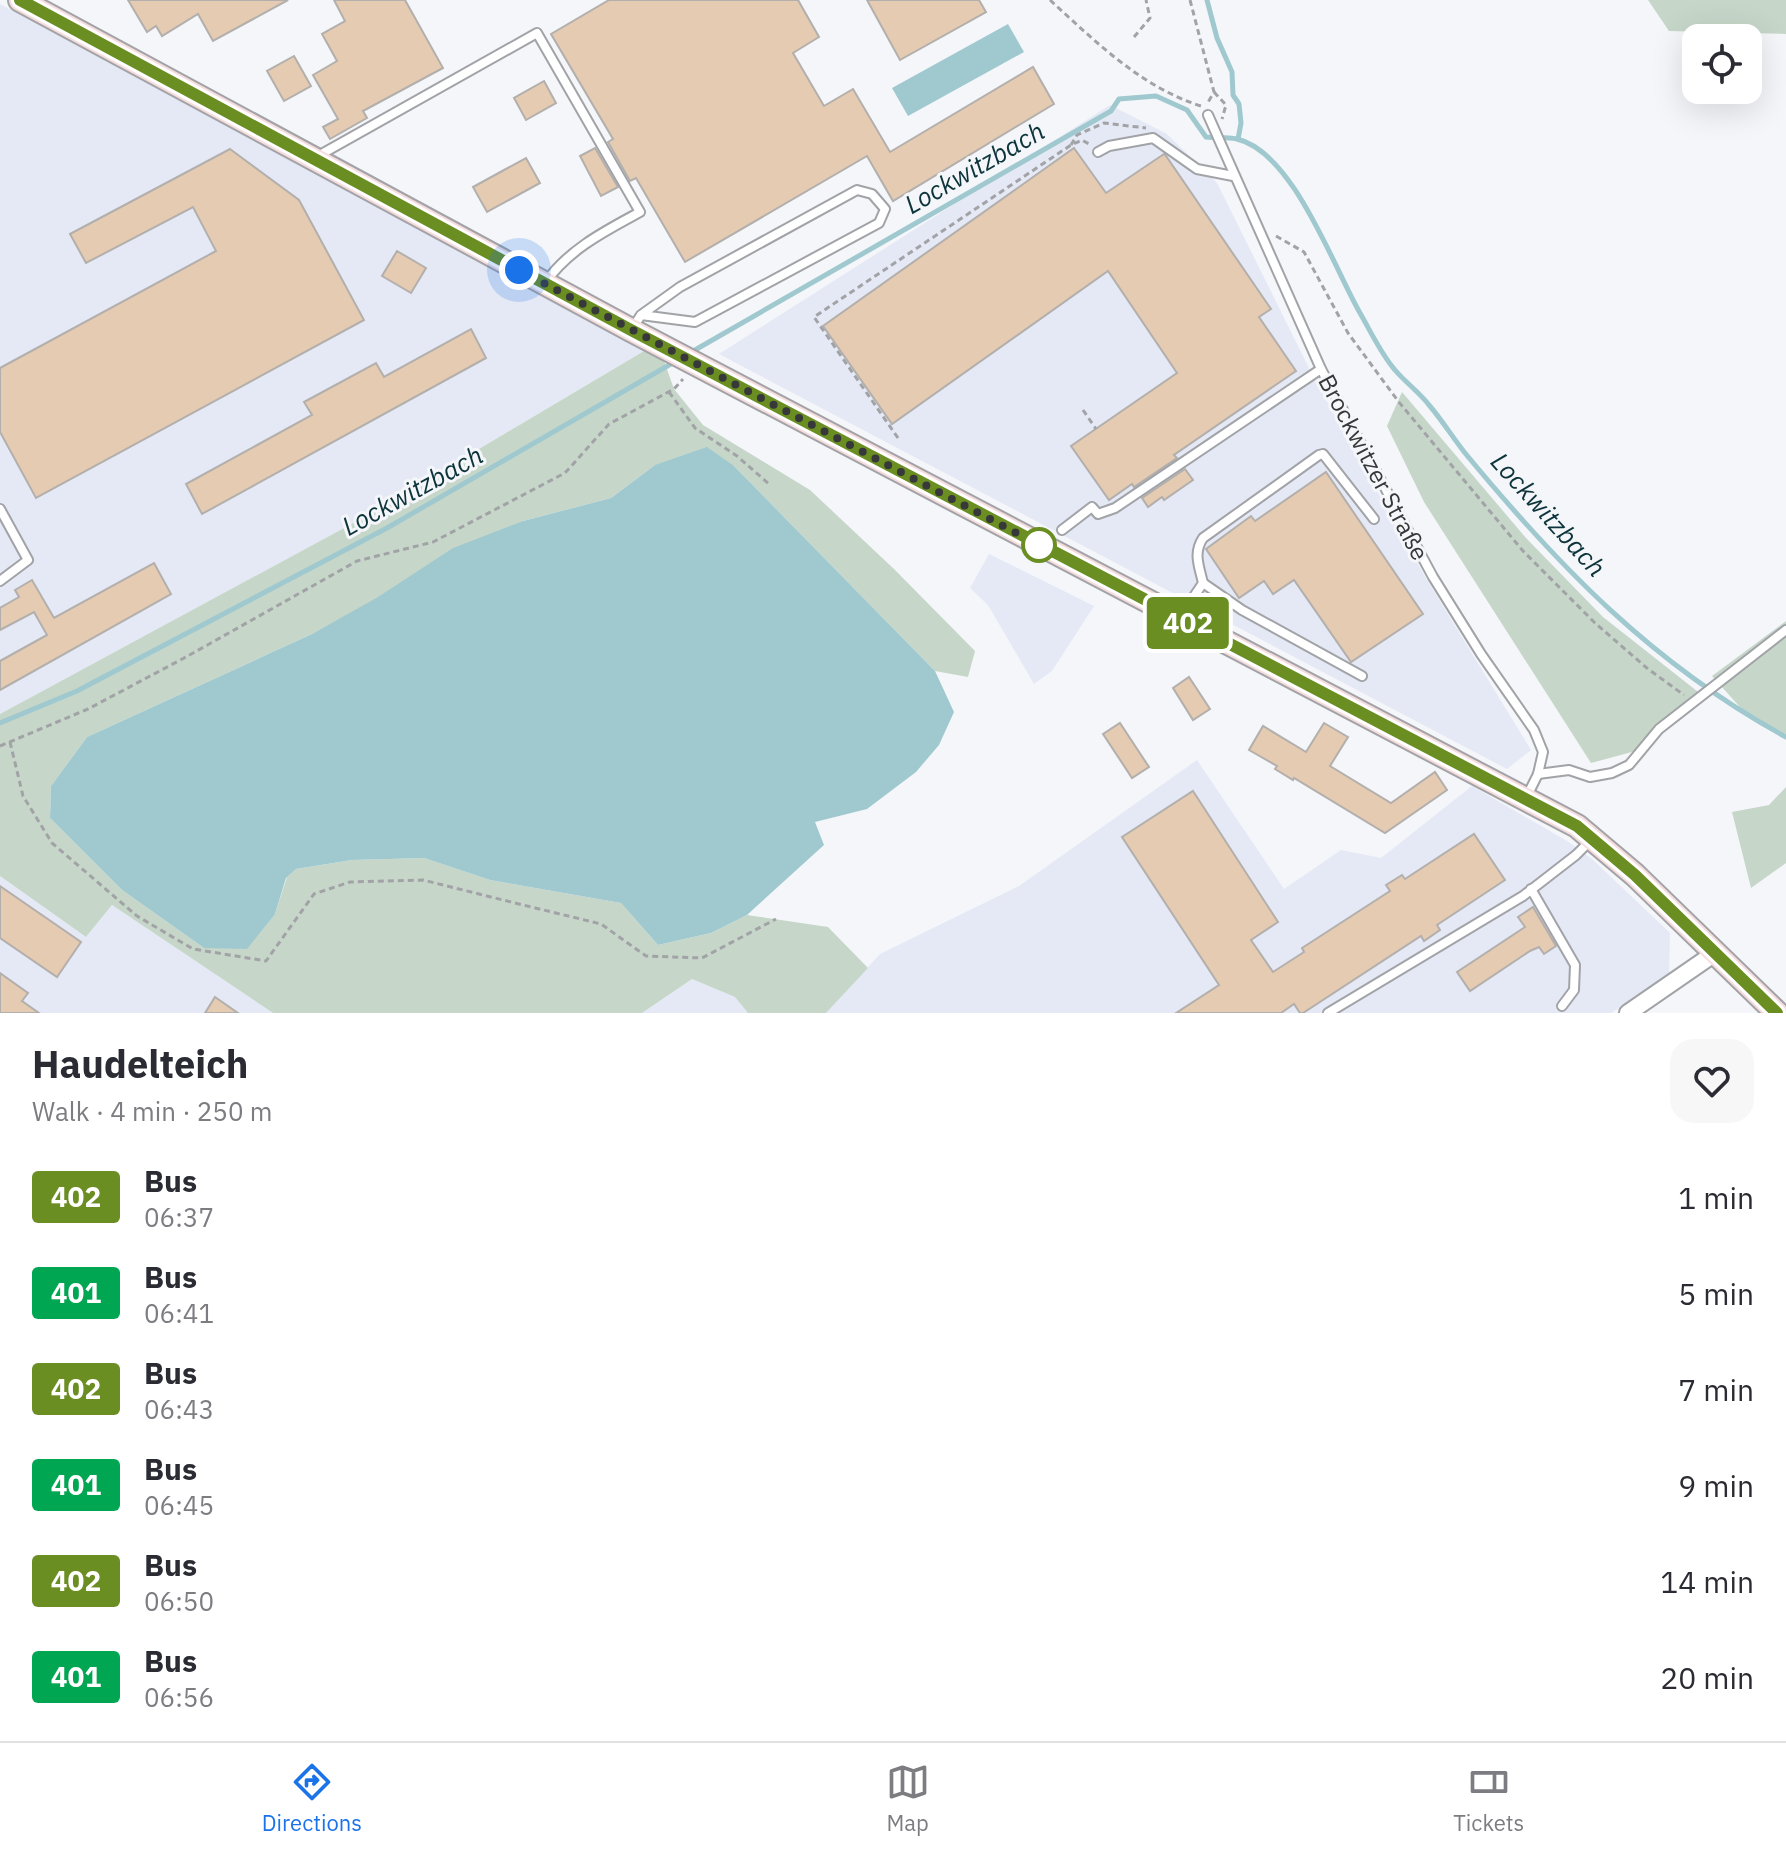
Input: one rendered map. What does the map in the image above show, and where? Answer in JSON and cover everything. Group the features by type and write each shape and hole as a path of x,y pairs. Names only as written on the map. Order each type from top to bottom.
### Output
{"main road":[{"path":"20,0 545,283 636,322 673,352 1577,826 1777,1013"}],"street":[{"path":"1628,1013 1715,953"}],"lane":[{"path":"314,159 537,33 640,212 563,260 545,283"},
{"name":"Brockwitzer Straße","path":"1208,115 1321,369 1433,577 1534,730 1543,752 1538,774 1526,799"},
{"path":"1098,152 1109,146 1153,138 1197,169 1233,176"},
{"path":"857,190 872,194 885,209 879,223 695,322 636,322 680,287 857,190"},
{"path":"1062,530 1092,507 1098,514 1115,508 1321,369"},
{"path":"1362,676 1242,610 1203,583 1197,547 1203,538 1323,454 1374,519"},
{"path":"0,509 28,560 0,581"},
{"path":"1180,618 1203,583"},
{"path":"1538,774 1569,770 1590,777 1612,773 1629,765 1659,729 1786,630"},
{"path":"1481,654 1493,647"},
{"path":"1328,1013 1531,889 1593,838"},
{"path":"1531,889 1575,965 1574,990 1562,1006"}],"path":[{"path":"1050,0 1139,76 1208,115 1222,119 1226,105 1214,92 1190,0"},
{"path":"1134,37 1150,18 1146,0"},
{"path":"1208,115 1214,92"},
{"path":"1071,145 1077,135 1104,123 1145,126 1153,138"},
{"path":"898,438 814,317 1082,140"},
{"path":"1273,234 1304,252 1348,333 1398,401 1514,540 1595,623 1648,669 1693,702"},
{"path":"0,746 102,701 357,561 433,542 565,473 609,424 669,392 690,371 703,367"},
{"path":"669,392 695,428 737,456 769,484"},
{"path":"1083,410 1096,429"},
{"path":"10,742 23,796 52,843 137,916 193,949 266,961 314,894 350,882 423,880 533,907 601,924 646,956 702,958 776,919"}],"shaded area":[{"path":"0,4 644,351 368,515 0,714"},
{"path":"1110,105 1167,134 1217,183 1316,382 1427,580 1531,750 1507,769 719,354"},
{"path":"989,554 1094,606 1052,671 1034,684 988,605 970,588"},
{"path":"1197,760 1284,889 1341,850 1381,858 1472,786 1592,859 1670,933 1669,975 1611,1013 826,1013 880,954 1019,886"},
{"path":"0,876 86,937 112,905 273,1013 0,1013"},
{"path":"692,979 736,997 748,1013 642,1013"}],"green space":[{"path":"1648,0 1786,0 1786,34 1762,33 1762,24 1682,24 1682,31 1669,31"},
{"path":"644,351 664,361 674,389 703,425 810,490 894,569 975,651 968,677 935,671 734,466 655,465 611,498 523,521 312,634 87,737 51,786 50,818 122,890 204,948 275,914 287,877 296,869 352,860 424,858 490,880 621,903 658,945 711,933 747,915 828,927 868,968 826,1013 748,1013 735,997 692,979 642,1013 273,1013 112,905 86,937 0,876 0,714 368,515"},
{"path":"1402,392 1526,538 1603,617 1702,695 1659,729 1643,749 1591,763 1424,502 1387,426"},
{"path":"1786,621 1786,737 1748,716 1712,676"},
{"path":"1786,787 1786,863 1751,888 1732,812 1769,805"}],"water":[{"path":"1008,24 1024,52 908,116 892,88"},
{"path":"707,447 734,466 935,671 954,712 939,745 916,772 867,809 815,822 824,845 747,915 711,933 658,945 621,903 490,880 424,858 352,860 296,869 286,878 275,914 247,949 204,948 122,890 50,818 51,786 87,737 312,634 378,597 453,548 523,521 611,498 655,465"}],"building":[{"path":"128,0 288,0 213,41 198,14 162,36 156,26 147,32"},
{"path":"334,0 405,0 443,68 363,111 367,118 330,139 323,127 338,119 313,75 337,61 322,34 345,21"},
{"path":"609,0 798,0 819,37 793,53 824,106 853,89 890,152 1033,67 1054,104 893,201 867,156 685,262 636,178 630,181 608,142 613,139 551,34"},
{"path":"867,0 979,0 986,12 900,60"},
{"path":"294,56 311,86 284,101 267,71"},
{"path":"544,81 556,103 526,120 514,98"},
{"path":"595,148 618,187 601,196 580,156"},
{"path":"1074,148 1106,193 1164,154 1166,156 1271,309 1259,317 1296,371 1174,455 1177,458 1109,500 1071,446 1177,373 1108,271 892,424 823,326"},
{"path":"230,149 299,200 364,320 36,498 0,432 0,368 216,251 193,207 86,263 70,234"},
{"path":"526,158 540,183 487,212 473,187"},
{"path":"397,251 426,268 411,293 382,276"},
{"path":"471,329 486,358 202,514 186,484 312,415 304,402 376,363 384,377"},
{"path":"1185,469 1193,480 1148,507 1142,498"},
{"path":"1326,472 1423,614 1351,662 1294,580 1273,594 1264,581 1239,598 1206,549 1251,516 1255,521"},
{"path":"154,563 171,594 0,690 0,661 47,635 34,612 0,630 0,608 19,597 15,590 32,580 54,618"},
{"path":"1189,677 1210,709 1193,720 1173,688"},
{"path":"1120,723 1149,767 1132,778 1103,734"},
{"path":"1324,723 1348,737 1330,766 1391,803 1435,772 1447,790 1385,833 1293,780 1275,769 1277,766 1249,750 1263,726 1306,752"},
{"path":"1193,791 1278,922 1251,940 1273,972 1304,952 1302,948 1390,891 1386,885 1402,875 1405,879 1474,834 1505,880 1437,925 1440,930 1424,941 1421,936 1303,1013 1294,1004 1281,1013 1176,1013 1219,985 1122,837"},
{"path":"0,886 81,942 57,977 0,938"},
{"path":"1533,907 1556,946 1544,954 1539,947 1530,951 1470,991 1457,972 1525,927 1518,917"},
{"path":"0,973 28,993 22,1001 39,1013 0,1013"},
{"path":"215,997 238,1013 205,1013"}],"waterway":[{"path":"1207,0 1217,38 1232,72 1233,95 1239,104 1241,123 1238,139"},
{"name":"Lockwitzbach","path":"688,354 1111,111 1119,99 1156,96 1187,110 1206,137 1237,139 1257,148 1276,165 1309,213 1390,364 1425,400 1465,453 1537,536 1651,646 1738,709 1786,737"},
{"name":"Lockwitzbach","path":"0,723 77,691 387,528 676,361"}],"bus line":[{"name":"402","path":"20,0 631,330 1577,826 1635,875 1777,1013"}],"route":[{"path":"519,270 1039,545"}]}
